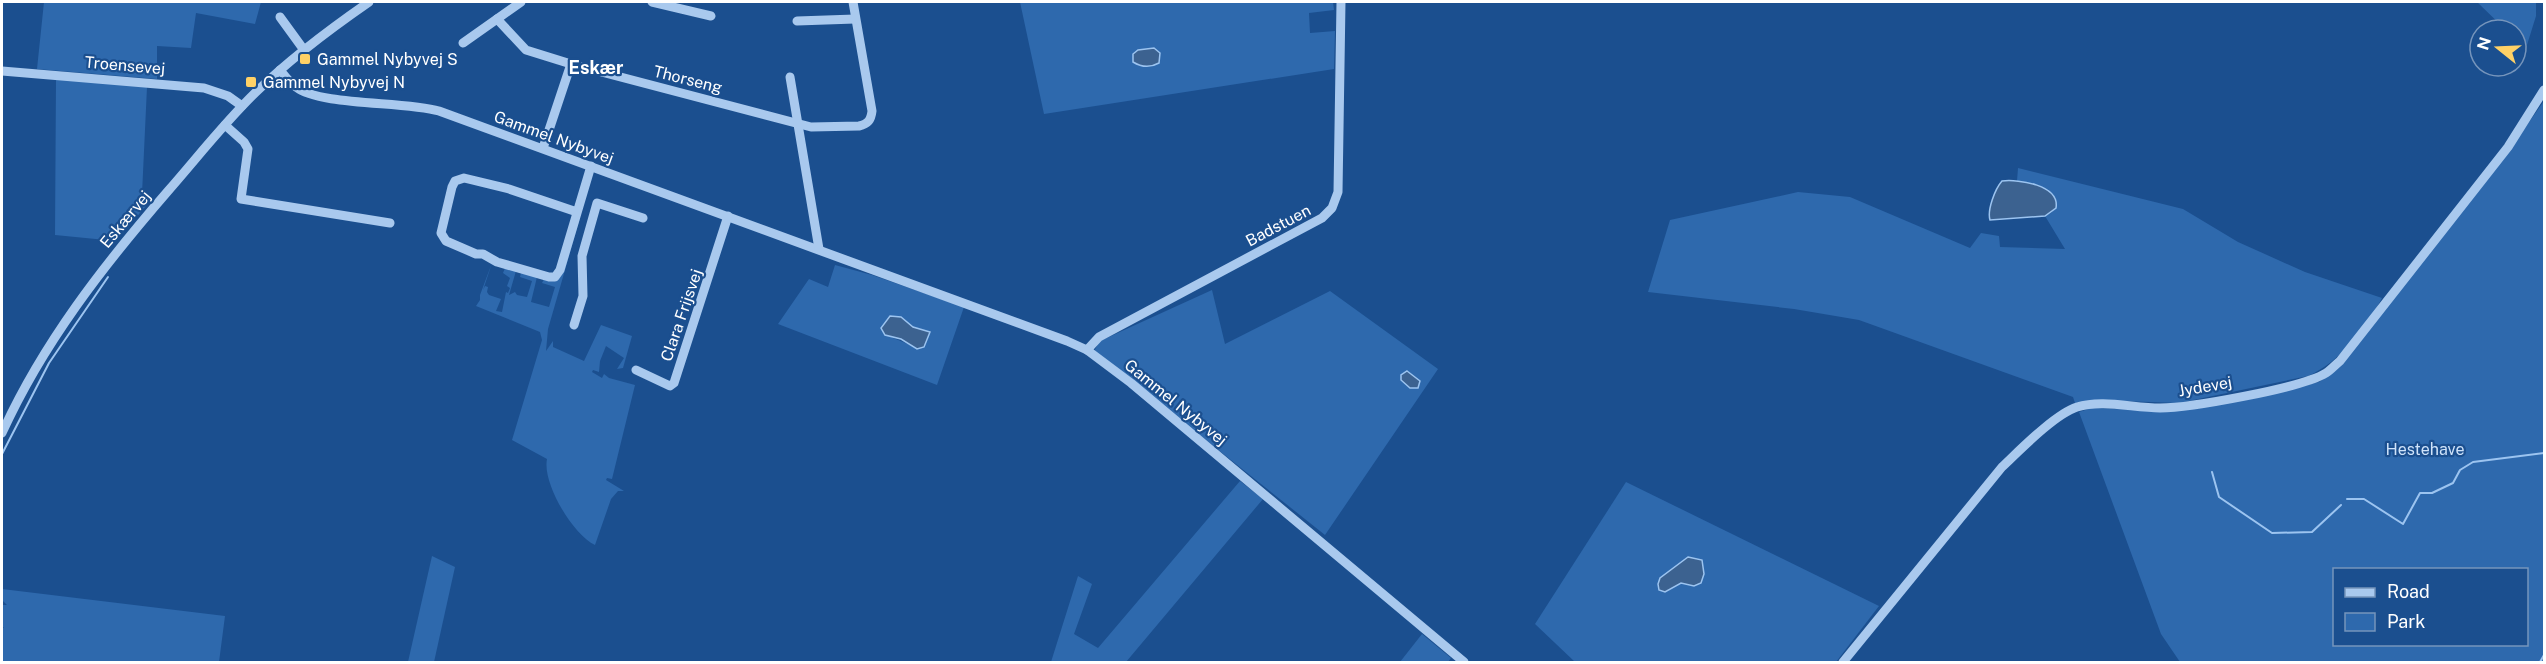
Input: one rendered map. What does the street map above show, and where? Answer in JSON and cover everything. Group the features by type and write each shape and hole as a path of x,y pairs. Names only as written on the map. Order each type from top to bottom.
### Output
{"street":[{"path":"463,43 521,2"},
{"path":"652,2 711,16"},
{"path":"796,21 855,19 853,2"},
{"name":"Badstuen","path":"1087,350 1099,337 1322,218 1332,208 1338,192 1341,2"},
{"name":"Eskærvej","path":"2,433 35,369 91,284 225,125 280,70 365,3"},
{"path":"280,17 304,50"},
{"name":"Thorseng","path":"497,19 526,50 811,127 859,126 871,119 872,111 855,19"},
{"path":"543,148 571,64"},
{"name":"Gammel Nybyvej","path":"280,70 296,88 318,97 427,108 819,249 1087,350 1158,406 1464,663"},
{"name":"Troensevej","path":"2,71 204,88 228,96 242,106"},
{"path":"790,77 819,249"},
{"name":"Jydevej","path":"1843,663 2002,467 2029,441 2075,407 2092,404 2181,407 2282,387 2310,380 2326,373 2340,361 2508,147 2544,90"},
{"path":"225,125 244,142 248,149 241,200 390,223"},
{"path":"591,166 576,213 560,270 556,276 551,278 497,262 483,254 476,254 446,241 441,233 452,188 455,182 464,178 509,189 576,213 593,218"},
{"path":"574,325 583,296 582,256 597,203 643,218"},
{"name":"Clara Frijsvej","path":"636,370 670,386 674,383 728,216"}],"green space":[{"path":"44,2 261,2 255,24 196,13 191,48 157,46 157,79 37,69"},
{"path":"1020,2 1333,2 1334,10 1309,13 1310,33 1335,31 1334,69 1044,114"},
{"path":"2477,2 2536,2 2536,16 2528,42 2528,18 2494,18"},
{"path":"56,79 147,87 142,194 151,200 116,241 55,235"},
{"name":"Hestehave","path":"2544,101 2544,662 2180,662 2161,634 2079,412 2092,408 2160,411 2295,388 2319,382 2328,376 2510,149"},
{"path":"2018,168 2183,209 2238,242 2305,272 2382,298 2351,343 2331,362 2308,376 2179,403 2091,400 2075,403 2073,397 1859,320 1794,309 1648,292 1670,220 1798,192 1850,197 1970,248 1981,233 1999,236 2000,247 2065,249 2045,216 2054,209 2055,197 2039,187 2017,181"},
{"path":"580,218 548,329 546,351 553,341 553,347 584,361 601,325 632,336 623,368 617,369 624,358 606,346 600,361 599,372 593,370 592,372 602,378 604,374 609,378 635,385 612,479 607,478 606,480 624,491 618,491 611,499 595,545 578,531 561,507 549,481 547,459 512,440 542,340 540,332 476,306 492,263 483,290 485,286 488,287 489,295 501,299 496,311 502,312 506,292 508,293 510,288 507,286 510,278 503,273 505,268 516,271 509,295 515,292 517,295 527,297 532,281 520,277 521,273 537,277 531,302 549,307 555,287 542,283 544,279 552,281"},
{"path":"835,265 872,275 964,307 937,385 778,324 809,279 828,287","holes":["901,317 913,327 930,332 913,347 890,337 881,328"]},
{"path":"1212,290 1225,344 1330,291 1438,369 1325,535 1094,351 1100,341"},
{"path":"1240,481 1263,499 1126,662 1051,662 1078,576 1092,584 1074,634 1098,648"},
{"path":"1626,482 1879,606 1836,662 1575,662 1535,624"},
{"path":"432,556 455,567 434,662 408,662"},
{"path":"2,589 225,616 219,662 2,662 2,629 4,627 2,627 2,605 7,605 2,600"},
{"path":"1422,634 1451,658 1448,662 1400,662"}],"shaded area":[{"path":"1154,48 1160,53 1159,63 1146,66 1133,62 1133,54 1138,50"},
{"path":"2002,181 2018,181 2045,189 2056,200 2056,208 2045,216 1990,220 1992,200"},
{"path":"890,316 901,317 913,327 930,332 924,347 917,349 901,339 885,335 881,328"},
{"path":"1407,371 1420,381 1418,388 1410,388 1401,380 1401,375"},
{"path":"1688,557 1702,560 1704,574 1701,583 1694,586 1681,583 1665,592 1659,590 1660,578"}],"waterway":[{"path":"2,454 49,363 108,277"},
{"path":"2347,499 2364,499 2403,524 2420,493 2432,493 2453,483 2460,470 2473,462 2544,453"},
{"path":"2212,472 2219,497 2272,533 2312,532 2341,505"},
{"path":"2540,662 2544,655"}],"place":[{"name":"Gammel Nybyvej S","path":"305,59"},
{"name":"Gammel Nybyvej N","path":"251,82"}],"district":[{"name":"Eskær","path":"596,68"}]}
